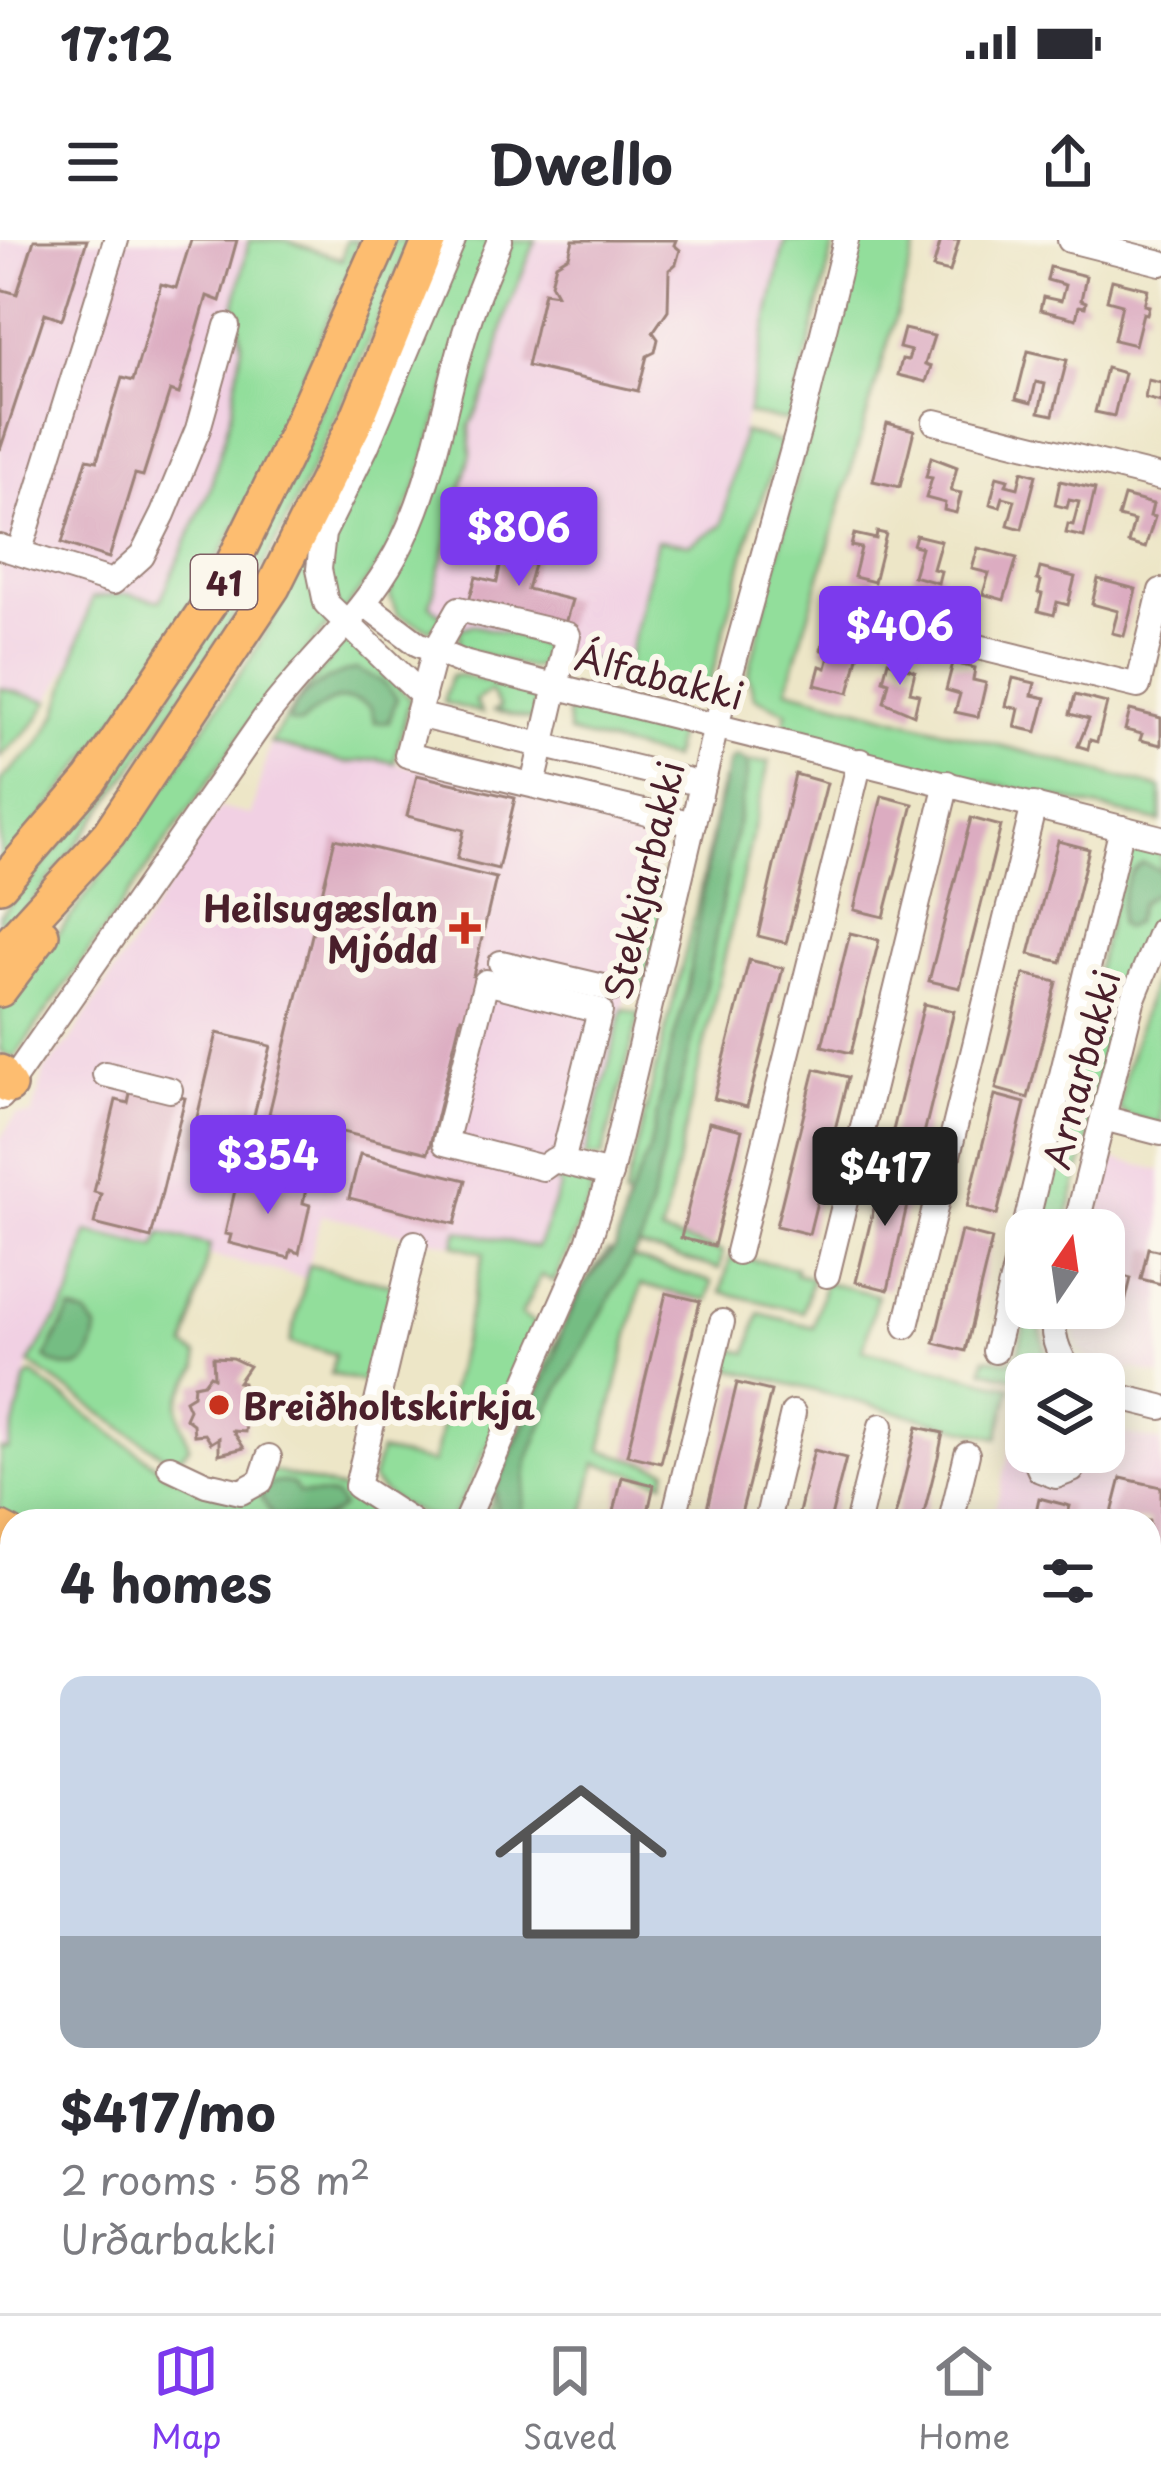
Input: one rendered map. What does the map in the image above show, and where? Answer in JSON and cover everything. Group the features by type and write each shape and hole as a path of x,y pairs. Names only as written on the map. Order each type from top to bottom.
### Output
{"highway":[{"name":"41","path":"0,885 91,779 222,585 382,240"},
{"name":"41","path":"0,953 109,834 273,586 357,419 430,240"},
{"path":"0,990 109,834"}],"street":[{"path":"116,240 10,550 113,582 142,556 198,429 227,326"},
{"path":"454,240 323,535 319,569 326,603 420,706 543,746 702,784"},
{"path":"3,1086 276,703 364,604 396,556 432,469 467,323 500,240"},
{"name":"Stekkjarbakki","path":"471,1509 588,1243 610,1174 716,726 846,240"},
{"path":"1070,240 1161,262"},
{"path":"934,422 1161,478"},
{"path":"892,626 1138,686 1161,591"},
{"name":"Álfabakki","path":"364,604 434,653 1161,838"},
{"path":"533,785 568,634 459,609 434,653 407,755 693,824"},
{"path":"738,1252 860,761"},
{"path":"827,1275 947,783"},
{"path":"907,1326 1034,805"},
{"path":"995,1351 1122,828"},
{"name":"Arnarbakki","path":"1080,1209 1132,1001 1161,930"},
{"path":"501,963 612,989"},
{"path":"562,1162 600,1011 486,982 445,1143 543,1168 554,1160 562,1162 610,1174"},
{"path":"105,1074 170,1090"},
{"path":"1103,1118 1161,1133"},
{"path":"392,1509 356,1486 415,1243"},
{"path":"676,1509 722,1322"},
{"path":"1125,1398 1161,1407"},
{"path":"769,1509 794,1413"},
{"path":"861,1509 881,1426"},
{"path":"954,1509 967,1454"},
{"path":"170,1467 206,1484 241,1492 261,1481 269,1457"}],"shaded area":[{"path":"0,240 249,240 235,304 242,343 232,410 210,489 160,601 128,594 92,598 72,661 37,721 0,744"},
{"path":"536,240 785,240 695,643 666,678 460,629 430,605 471,454 470,426 490,383 508,308"},
{"path":"270,743 346,763 378,759 662,828 656,874 588,1151 552,1180 561,1184 537,1249 459,1230 454,1245 321,1215 305,1278 208,1255 210,1246 161,1234 157,1247 87,1232 71,1296 29,1363 8,1451 0,1449 0,1139 16,1115 32,1115 45,1069 70,1041 219,808 251,815"},
{"path":"1112,1159 1161,1170 1161,1376 1129,1368 1125,1376 1125,1353 1084,1353 1076,1337 1076,1329 1125,1329 1125,1209 1100,1209"},
{"path":"1125,1434 1161,1442 1161,1509 995,1509 1005,1469 1005,1473 1125,1473"}],"green space":[{"path":"249,240 286,240 342,260 346,240 358,240 346,278 245,510 188,611 106,734 0,871 0,781 37,746 58,713 92,598 128,594 160,601 210,489 232,410 242,343 235,304"},
{"path":"393,240 411,240 325,440 258,576 113,795 0,939 0,915 107,786 171,694 229,598 292,473"},
{"path":"458,240 492,240 417,487 385,557 343,613 327,592 325,560"},
{"path":"512,240 536,240 508,308 490,383 470,426 471,454 430,605 444,617 430,630 397,614 390,596 393,578"},
{"path":"785,240 835,240 787,421 747,414"},
{"path":"856,240 918,240 787,689 1161,788 1161,822 920,767 784,725 787,712 754,697 748,675"},
{"path":"743,432 782,443 753,522 710,683 697,681 682,699 621,689 594,678 577,657 626,668 657,540 690,544 722,525"},
{"path":"314,545 334,618 263,704 14,1058 0,1051 0,1005 70,918 173,774 252,656"},
{"path":"472,625 545,647 539,666 530,668 458,648 460,629"},
{"path":"348,636 410,699 394,763 378,759 346,763 270,743"},
{"path":"356,669 381,681 397,698 389,722 375,722 370,707 341,699 300,724 289,722 298,703 314,688"},
{"path":"451,676 528,691 535,698 536,715 532,720 494,711 500,707 490,691 475,701 482,713 443,702"},
{"path":"0,688 49,701 37,721 0,757"},
{"path":"581,706 672,732 677,735 672,759 569,733 567,715"},
{"path":"735,756 747,761 748,770 707,980 642,1240 550,1407 528,1461 522,1509 496,1509 495,1490 556,1355 562,1329 588,1280 615,1249 628,1200 649,1151 686,995 729,762"},
{"path":"741,762 769,762 661,1234 723,1252 719,1269 617,1241 636,1204 624,1198 695,914 722,782"},
{"path":"1151,848 1161,854 1161,912 1140,949 1070,1209 1038,1209 1125,854"},
{"path":"1143,863 1161,871 1161,889 1141,903 1134,923 1124,928 1119,924 1124,889"},
{"path":"654,874 664,878 662,914 644,990 628,988"},
{"path":"1161,955 1161,1124 1119,1109 1125,1073"},
{"path":"623,1009 640,1014 602,1157 585,1157"},
{"path":"557,1171 592,1181 590,1201 554,1282 541,1275 521,1315 535,1323 522,1374 457,1509 410,1509 372,1480 380,1451 433,1463 484,1253 454,1245 458,1230 537,1248 561,1185 551,1180"},
{"path":"87,1232 156,1247 161,1233 210,1245 186,1347 197,1355 198,1368 179,1406 189,1447 174,1463 29,1363 71,1296"},
{"path":"608,1251 712,1282 708,1300 641,1285 601,1450 667,1469 664,1482 596,1463 586,1509 489,1509 498,1477 577,1294"},
{"path":"731,1256 796,1268 795,1274 812,1278 803,1312 721,1292"},
{"path":"309,1265 393,1285 369,1383 331,1374 335,1354 290,1343"},
{"path":"825,1282 877,1295 863,1350 1005,1386 998,1438 727,1368 731,1349 748,1353 759,1313 813,1327"},
{"path":"71,1310 87,1316 97,1329 92,1352 75,1368 45,1358"},
{"path":"1024,1329 1040,1329 1046,1353 1018,1353"},
{"path":"985,1358 1005,1360 1005,1375 983,1370"},
{"path":"32,1374 166,1473 219,1495 272,1471 347,1491 372,1509 0,1509 0,1449 8,1450 26,1378"},
{"path":"273,1483 293,1484 299,1493 335,1496 342,1507 268,1509 260,1495"}],"building":[{"path":"34,240 87,240 62,319 45,313 0,450 0,289 17,294"},
{"path":"191,240 237,240 220,301 207,296 179,394 170,391 143,476 135,474 109,558 62,543 87,459 97,461 122,378 133,381 161,284 176,288"},
{"path":"573,240 676,240 674,245 680,250 669,270 668,310 653,332 658,339 655,352 647,356 638,391 527,366 544,292 557,294 551,283 556,264 569,256"},
{"path":"941,240 959,240 950,272 933,268"},
{"path":"1050,267 1086,276 1081,300 1085,307 1079,306 1076,319 1040,310 1043,297 1061,301 1065,285 1047,280"},
{"path":"1112,280 1148,289 1144,305 1149,306 1135,345 1114,340 1122,304 1107,300"},
{"path":"904,329 934,336 925,364 931,366 926,382 898,375 902,359 908,360 911,351 899,348"},
{"path":"1028,351 1067,360 1053,415 1039,412 1045,384 1036,382 1031,403 1016,399"},
{"path":"1106,368 1124,373 1114,416 1095,412"},
{"path":"1148,380 1161,383 1161,402 1145,398"},
{"path":"887,423 914,430 900,487 873,481"},
{"path":"931,457 957,467 951,491 961,493 956,513 944,510 945,503 926,498"},
{"path":"1022,471 1036,475 1022,529 1008,525 1015,500 1003,497 1000,507 990,504 997,476 1018,488"},
{"path":"1060,481 1095,489 1084,537 1066,533 1079,502 1069,500 1067,508 1055,505"},
{"path":"1124,496 1153,504 1150,516 1155,517 1145,548 1128,543 1134,521 1118,517"},
{"path":"877,532 886,534 874,582 854,577 861,548 851,546 854,534 876,539"},
{"path":"916,535 941,541 933,569 941,571 938,583 913,576 921,547 913,545"},
{"path":"505,540 539,548 527,589 572,600 564,627 468,604 476,577 497,582"},
{"path":"978,548 1017,558 1004,600 983,594 989,573 972,569"},
{"path":"1040,568 1075,577 1068,605 1057,602 1054,615 1038,611"},
{"path":"1098,579 1136,589 1124,636 1112,633 1118,611 1092,604"},
{"path":"840,590 858,595 854,611 836,606"},
{"path":"828,624 864,633 849,693 815,685 830,652 821,650"},
{"path":"888,661 915,671 910,692 919,694 914,715 884,702"},
{"path":"953,663 975,668 973,680 986,683 978,717 955,712 960,694 946,690"},
{"path":"1013,678 1035,683 1032,695 1046,698 1037,732 1015,727 1019,709 1006,706"},
{"path":"1075,695 1107,703 1097,742 1090,740 1088,749 1078,746 1089,719 1070,714"},
{"path":"1130,710 1161,718 1161,745 1125,730"},
{"path":"795,774 827,783 786,943 758,936"},
{"path":"417,775 515,798 498,869 457,859 464,830 407,816"},
{"path":"882,796 913,804 884,917 854,910"},
{"path":"971,818 1001,826 960,988 929,981"},
{"path":"335,839 496,878 473,976 480,978 470,1019 461,1017 428,1153 269,1114"},
{"path":"1058,841 1089,849 1061,962 1029,954"},
{"path":"850,933 879,940 851,1053 822,1046"},
{"path":"749,960 783,968 747,1107 714,1099"},
{"path":"1024,974 1057,982 1028,1098 996,1089"},
{"path":"924,1004 954,1011 920,1150 890,1143"},
{"path":"217,1033 271,1046 244,1156 191,1143"},
{"path":"815,1069 848,1077 809,1234 776,1226"},
{"path":"132,1085 185,1098 151,1238 94,1224 101,1194 94,1192 116,1100 128,1103"},
{"path":"995,1095 1025,1103 997,1215 967,1207"},
{"path":"709,1122 742,1130 714,1246 681,1238"},
{"path":"360,1154 466,1180 455,1224 349,1198"},
{"path":"884,1166 914,1174 888,1290 856,1282"},
{"path":"247,1175 306,1189 303,1203 310,1205 299,1253 291,1250 289,1258 229,1243 231,1235 225,1234 236,1186 243,1188"},
{"path":"961,1231 992,1239 965,1351 934,1343"},
{"path":"1148,1248 1161,1251 1161,1284 1141,1279"},
{"path":"666,1293 700,1301 661,1463 627,1455"},
{"name":"Breiðholtskirkja","path":"213,1357 232,1358 249,1366 238,1382 253,1399 254,1417 246,1423 245,1432 233,1431 244,1448 219,1454 219,1438 211,1443 205,1434 194,1435 193,1424 185,1418 189,1409 185,1400 193,1395 194,1385 214,1377"},
{"path":"737,1383 771,1391 742,1509 707,1509"},
{"path":"917,1427 943,1433 925,1509 897,1509"},
{"path":"814,1450 846,1458 833,1509 800,1509"},
{"path":"622,1477 654,1485 649,1509 615,1509"},
{"path":"1121,1478 1161,1487 1161,1509 1113,1509"},
{"path":"1039,1498 1070,1506 1069,1509 1037,1509"}],"place":[{"name":"Heilsugæslan Mjódd","path":"465,928"},
{"name":"Breiðholtskirkja","path":"219,1405"}]}
